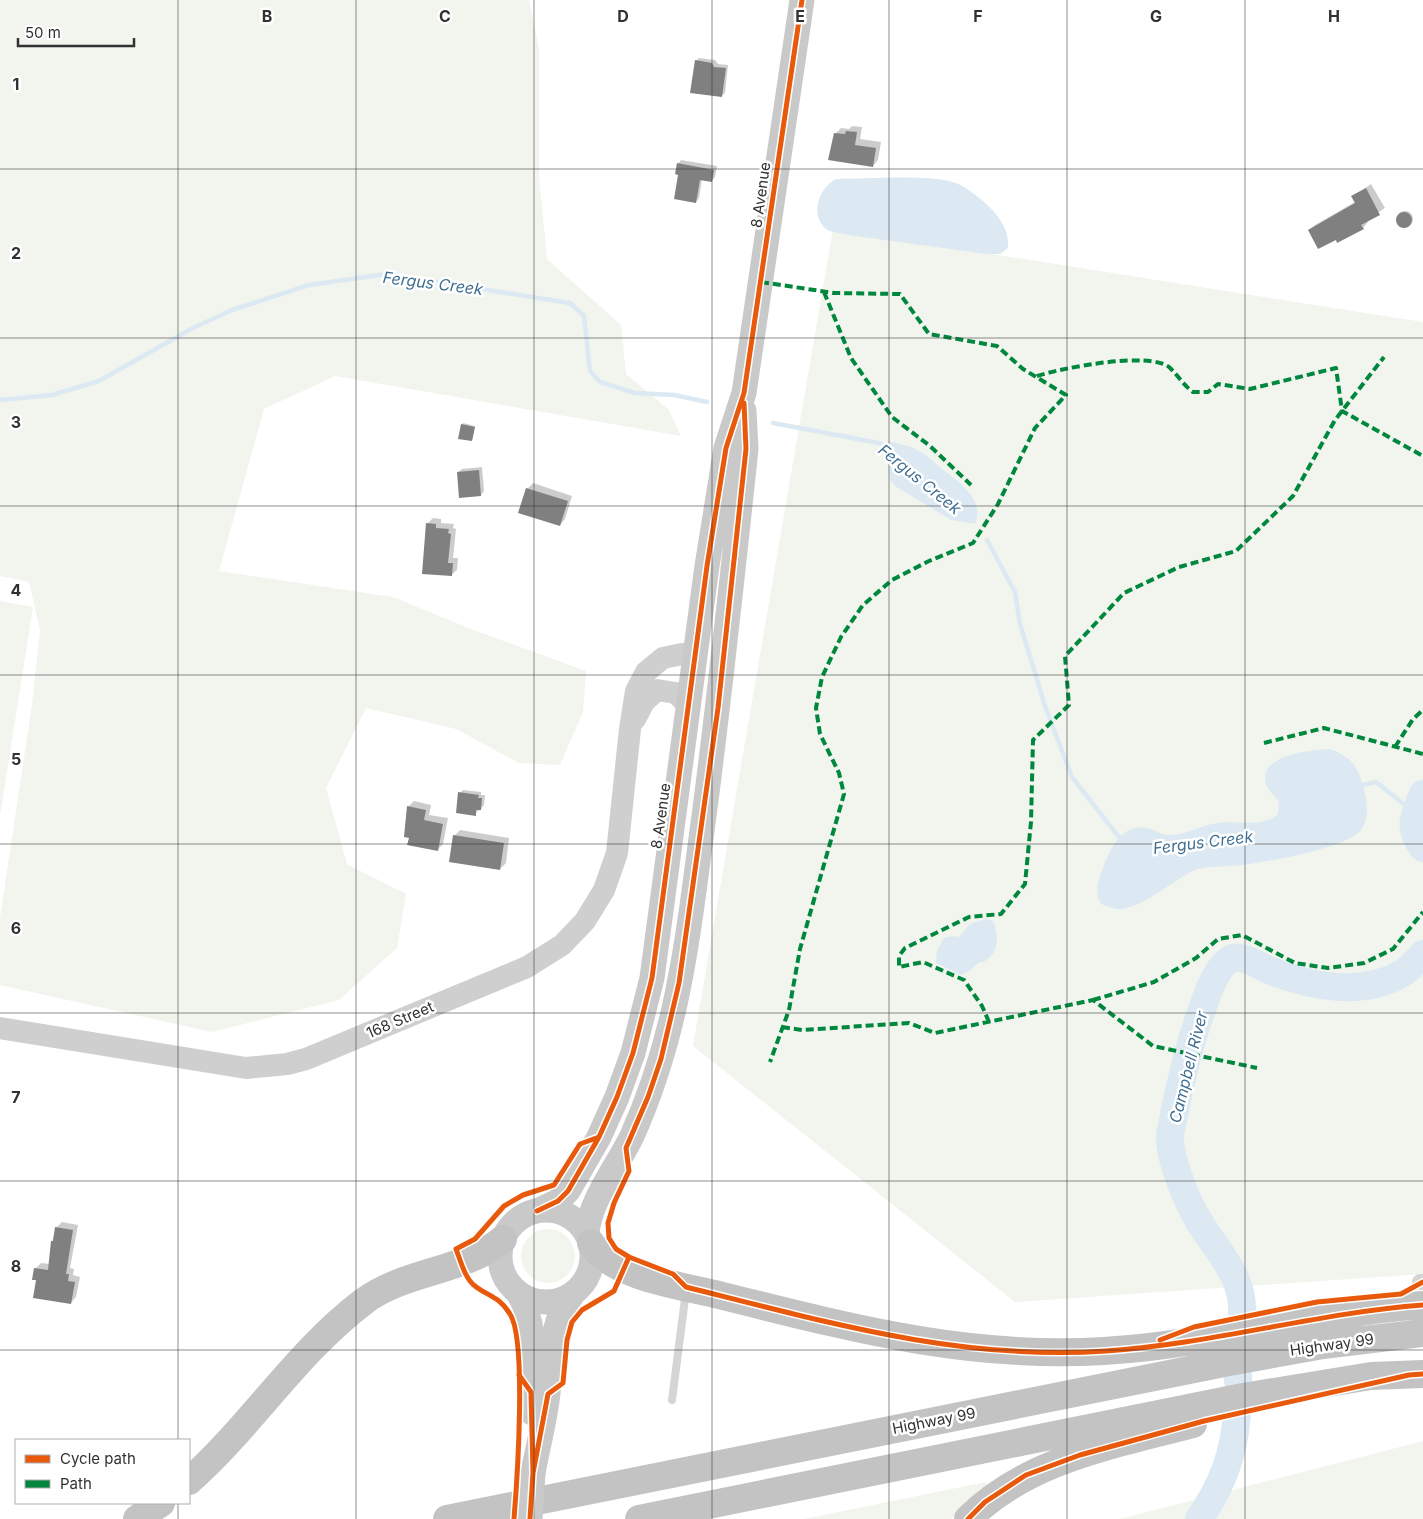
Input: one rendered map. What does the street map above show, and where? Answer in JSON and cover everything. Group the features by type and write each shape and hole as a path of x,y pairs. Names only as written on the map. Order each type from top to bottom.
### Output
{"highway":[{"path":"190,1480 230,1443 326,1334 365,1301 411,1278 468,1261 504,1239"},
{"path":"589,1239 602,1257 616,1266 686,1287 890,1337 962,1348 1036,1352 1136,1348 1363,1312 1422,1290"},
{"name":"Highway 99","path":"447,1519 1234,1361 1323,1345 1423,1333"},
{"path":"639,1519 1242,1397 1371,1376 1416,1374"},
{"path":"968,1519 985,1502 1026,1475 1080,1455 1204,1421 1416,1374"},
{"path":"137,1519 160,1504"}],"main road":[{"name":"8 Avenue","path":"537,1211 558,1201 571,1187 603,1129 633,1053 652,978 695,655 726,448 744,393 802,0"},
{"name":"8 Avenue","path":"589,1239 589,1222 631,1138 652,1086 673,1015 718,708 746,448 744,393"},
{"name":"168 Street","path":"0,1028 246,1068 270,1067 306,1059 526,967 562,945 585,922 604,890 617,853 630,729 636,691 646,672 663,658 682,654 695,655"},
{"path":"683,956 675,923 707,704 704,674 695,655"},
{"name":"168 Street","path":"630,729 644,702 657,690 676,693 689,706"},
{"path":"533,1473 548,1394 554,1332 561,1311 573,1294 582,1286 590,1273 593,1258 589,1239 578,1222 565,1214 550,1210 537,1211 517,1220 504,1239 500,1256 502,1271 510,1285 518,1293 530,1300 546,1303 561,1300 573,1294"},
{"path":"518,1293 527,1310 531,1337 533,1473 530,1519"}],"lane":[{"path":"672,1400 686,1287"}],"shaded area":[{"path":"0,0 529,0 539,49 539,176 547,259 621,325 626,374 669,410 681,436 335,376 264,409 219,571 393,597 471,629 586,671 583,712 560,765 519,763 456,729 366,708 326,788 347,864 406,894 397,948 339,1000 212,1032 0,985 0,918 32,704 40,630 29,582 0,576"},
{"path":"833,229 1423,322 1423,1274 1015,1302 693,1046"},
{"path":"0,601 33,607 0,816"},
{"path":"543,1229 553,1229 563,1233 571,1241 575,1256 571,1271 563,1279 553,1283 543,1283 533,1279 525,1271 521,1261 521,1251 525,1241 533,1233"},
{"path":"1423,1441 1423,1519 1120,1519"},
{"path":"986,1482 987,1484 951,1519 804,1519"}],"water":[{"path":"915,178 945,180 956,183 977,196 995,213 1005,229 1008,238 1008,248 1000,254 987,254 830,231 818,218 817,210 821,195 830,183 836,179"},
{"path":"887,441 906,445 921,452 964,487 970,493 977,508 975,524 951,520 895,486 890,480"},
{"path":"1330,749 1346,757 1354,764 1365,792 1366,819 1360,831 1351,838 1337,844 1280,859 1244,865 1198,869 1188,873 1148,899 1127,908 1116,909 1101,904 1097,891 1106,860 1114,845 1125,833 1132,829 1141,828 1173,835 1207,825 1229,822 1255,823 1271,819 1278,814 1279,802 1265,782 1267,771 1272,764 1280,759 1301,752"},
{"path":"985,919 993,921 997,938 995,949 990,958 961,975 936,963 937,950 944,938 959,937 970,924"}],"building":[{"path":"695,60 712,63 714,67 726,68 722,97 690,93"},
{"path":"846,131 857,132 855,145 876,148 873,167 828,160 834,133 845,134"},
{"path":"677,163 714,170 712,182 700,180 696,203 674,199 678,175 675,174"},
{"path":"1366,188 1380,215 1361,225 1364,229 1337,243 1336,240 1318,249 1308,230 1355,203 1351,196"},
{"path":"1404,212 1410,214 1412,220 1410,226 1404,228 1398,226 1396,220 1398,214"},
{"path":"461,424 475,427 472,441 458,439"},
{"path":"479,470 481,496 459,498 457,472"},
{"path":"526,488 568,501 560,526 518,513"},
{"path":"426,523 436,524 436,528 449,529 448,533 451,534 448,563 453,563 452,576 422,574"},
{"path":"458,792 479,795 478,798 482,798 481,810 476,810 476,816 456,813"},
{"path":"407,806 426,810 424,820 443,824 438,851 407,845 409,838 404,837"},
{"path":"453,835 504,843 500,870 449,862"},
{"path":"55,1227 73,1230 66,1274 69,1274 68,1281 75,1282 71,1304 33,1298 36,1280 32,1280 34,1268 48,1270 51,1241 53,1241"}],"waterway":[{"name":"Fergus Creek","path":"0,400 52,395 99,381 191,329 232,310 309,285 387,274 570,303 584,316 590,371 600,382 635,393 674,395 707,402"},
{"name":"Fergus Creek","path":"773,423 879,443 890,450"},
{"name":"Fergus Creek","path":"987,540 1015,592 1020,624 1046,709 1072,777 1118,836 1123,839"},
{"name":"Fergus Creek","path":"1358,786 1376,782 1415,813"},
{"name":"Campbell River","path":"1423,794 1414,821 1415,834 1423,848"},
{"name":"Campbell River","path":"1242,1313 1242,1300 1234,1276 1190,1205 1177,1172 1170,1141 1182,1076 1189,1050 1206,998 1217,974 1227,961 1237,957 1247,959 1269,970 1301,981 1335,987 1352,987 1385,981 1401,974 1410,968 1423,954"},
{"name":"Campbell River","path":"1238,1376 1238,1381"},
{"name":"Campbell River","path":"1199,1519 1226,1469 1233,1443 1237,1414"}],"marked path":[{"path":"761,282 834,293 900,294 929,334 997,346 1023,369 1066,395 1035,428 998,504 973,543 929,561 892,580 863,605 841,637 822,677 816,708 820,734 839,773 844,794 800,949 789,1010 770,1062"},
{"path":"824,292 851,358 892,417 930,446 971,485"},
{"path":"989,1022 982,1006 964,980 923,962 899,967 899,956 905,948 969,917 1001,914 1025,884 1031,822 1033,740 1069,705 1065,656 1124,593 1179,567 1236,551 1293,496 1335,420 1384,357"},
{"path":"1037,376 1104,362 1158,362 1169,367 1193,392 1208,392 1218,384 1250,389 1336,368 1342,411 1423,456"},
{"path":"1395,747 1413,719 1423,710"},
{"path":"1264,743 1324,728 1423,754"},
{"path":"1093,1000 1154,982 1196,958 1218,939 1242,935 1295,963 1328,968 1364,963 1393,949 1423,912"},
{"path":"782,1027 802,1030 909,1023 935,1033 1093,1000 1153,1046 1257,1068"}],"cycle path":[{"path":"537,1211 558,1201 568,1191 599,1137 617,1097 633,1053 652,978 707,566 726,448 744,393 802,0"},
{"path":"533,1473 548,1394 563,1383 567,1340 572,1322 582,1310 614,1291 629,1257 616,1249 609,1238 608,1223 614,1203 629,1171 626,1148 648,1097 661,1059 679,983 718,708 746,449 744,403"},
{"path":"514,1519 520,1412 520,1381 515,1329 506,1308 468,1279 456,1249 475,1239 504,1206 523,1195 554,1185 580,1144 599,1137"},
{"path":"629,1257 673,1274 686,1287 894,1336 998,1350 1052,1353 1146,1347 1343,1315 1423,1305"},
{"path":"1160,1340 1194,1327 1317,1302 1401,1294 1423,1282"},
{"path":"968,1519 985,1502 1026,1475 1080,1455 1204,1421 1409,1375 1423,1374"},
{"path":"519,1375 531,1392 533,1473 530,1519"}]}
